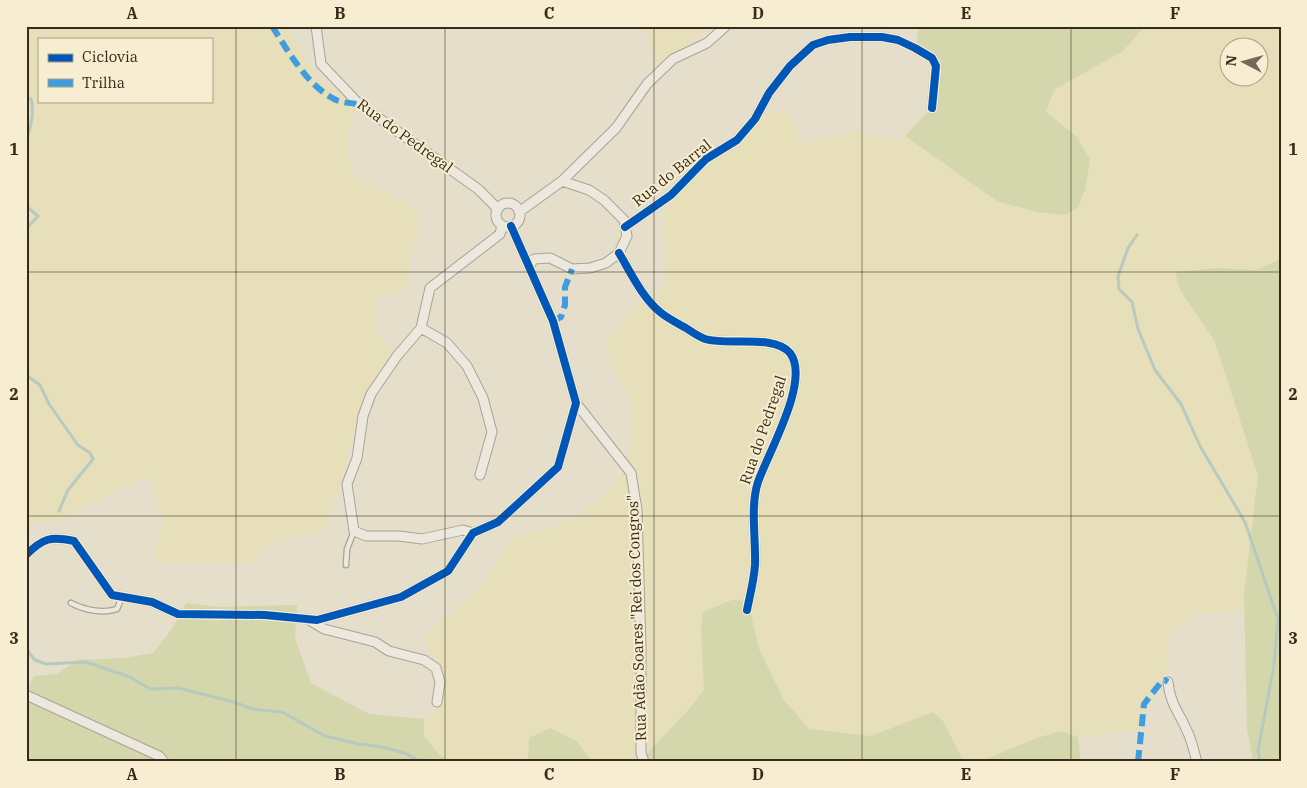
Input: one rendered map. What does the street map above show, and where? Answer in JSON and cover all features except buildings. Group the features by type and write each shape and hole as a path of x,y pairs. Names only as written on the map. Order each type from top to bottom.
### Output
{"street":[{"name":"Rua do Pedregal","path":"316,26 321,64 359,104 478,189 498,209"},
{"path":"519,212 562,181 616,128 647,84 674,59 707,43 726,26"},
{"name":"Rua do Barral","path":"625,227 671,195 706,160 737,140 756,119 769,93 790,66 814,45 828,40 850,37 882,37 898,40 915,48 932,58 936,66 932,108"},
{"path":"529,266 534,258 550,258 572,269 590,268 606,263 620,253 627,236 624,220 604,200 589,190 562,181"},
{"path":"26,555 36,545 55,537 74,541 112,595 152,602 178,614 265,615 318,620 401,597 448,571 473,533 498,522 558,467 576,403 553,321 529,266 506,226 496,216 498,209 504,204 512,204 518,208 519,219 506,226 500,234 430,288 421,328 397,356 371,394 363,416 358,458 347,484 354,531 366,536 399,536 422,539 463,530 473,533"},
{"name":"Rua do Pedregal","path":"620,253 636,281 652,304 661,313 704,339 717,342 738,341 782,347 790,353 796,365 797,376 794,392 758,483 755,497 755,567 747,610"},
{"path":"421,328 447,343 467,366 483,398 492,432 480,476"},
{"name":"Rua Adão Soares \"Rei dos Congros\"","path":"576,403 631,473 637,510 642,753 644,762"},
{"path":"307,619 324,629 375,642 389,651 424,660 436,668 440,682 437,702"},
{"path":"1168,682 1169,694 1177,714 1188,731 1197,762"},
{"path":"26,695 159,756 164,762"}],"lane":[{"path":"346,565 347,548 354,531"},
{"path":"71,603 81,609 110,612 117,608 122,596"}],"shaded area":[{"path":"26,26 281,26 291,34 317,78 358,105 346,137 353,177 404,201 421,216 409,267 407,285 397,294 376,297 377,332 392,349 361,404 338,490 324,531 276,542 261,552 255,563 155,562 155,547 164,525 150,476 55,521 32,523 26,547"},
{"path":"643,26 707,26 698,36 658,65"},
{"path":"1145,26 1281,26 1281,259 1257,270 1220,268 1175,273 1180,290 1214,340 1258,475 1244,595 1244,610 1197,614 1171,631 1165,673 1137,730 1078,737 1061,731 1034,739 984,760 963,760 943,721 933,712 871,736 809,729 784,700 759,648 748,601 703,613 701,628 704,690 690,708 639,762 593,762 576,741 529,738 528,762 449,762 439,754 423,736 424,719 428,719 442,703 441,675 437,659 427,650 426,634 482,585 512,537 544,530 577,517 621,478 632,434 633,408 607,355 607,340 638,304 659,296 665,279 664,213 688,177 741,144 764,113 786,108 802,144 855,130 899,141 905,136 997,201 1036,212 1066,215 1078,207 1085,190 1076,136 1046,112 1054,90 1123,51"}],"green space":[{"path":"919,26 1145,26 1123,51 1054,90 1046,112 1076,136 1090,159 1085,190 1078,207 1066,215 1036,212 997,201 905,136 935,104 940,60 916,50"},
{"path":"1281,259 1281,762 1253,762 1247,729 1244,595 1258,475 1214,340 1180,290 1175,272 1220,268 1257,270"},
{"path":"732,600 748,601 759,649 784,700 809,729 871,736 933,712 943,721 963,760 984,760 1034,739 1061,731 1078,737 1081,762 639,762 690,708 704,690 701,628 703,612"},
{"path":"186,603 219,607 297,605 295,639 311,683 369,714 424,719 424,736 439,754 449,762 26,762 26,694 34,676 57,674 78,660 123,658 153,653 172,629"},
{"path":"550,728 576,741 593,762 528,762 529,738"}],"waterway":[{"path":"26,98 31,99 32,110 32,121 26,142"},
{"path":"26,206 38,216 26,229"},
{"path":"1137,235 1128,248 1118,276 1119,289 1132,302 1138,329 1155,370 1181,404 1200,446 1245,522 1278,619 1274,665 1258,751 1260,762"},
{"path":"26,375 40,385 49,404 78,445 90,453 93,459 68,490 59,511"},
{"path":"26,649 35,660 46,664 86,662 130,677 150,689 178,688 234,702 252,709 282,712 325,736 405,753 421,762"}],"marked path":[{"path":"272,26 300,68 316,86 336,100 359,104"},
{"path":"553,321 561,317 565,305 565,287 572,269"},
{"path":"1138,762 1144,704 1162,681 1168,682"}],"cycle path":[{"path":"625,227 671,195 706,159 737,140 755,119 769,93 790,66 813,45 828,40 850,37 882,37 898,40 915,48 932,58 936,66 932,108"},
{"path":"26,555 37,545 48,540 74,541 112,595 152,602 178,614 265,615 317,620 401,597 448,571 473,533 498,522 558,467 576,403 553,321 511,226"},
{"path":"619,253 648,299 660,312 669,318 705,339 762,342 783,347 790,353 795,365 792,398 786,417 758,482 754,501 755,565 747,610"}]}
